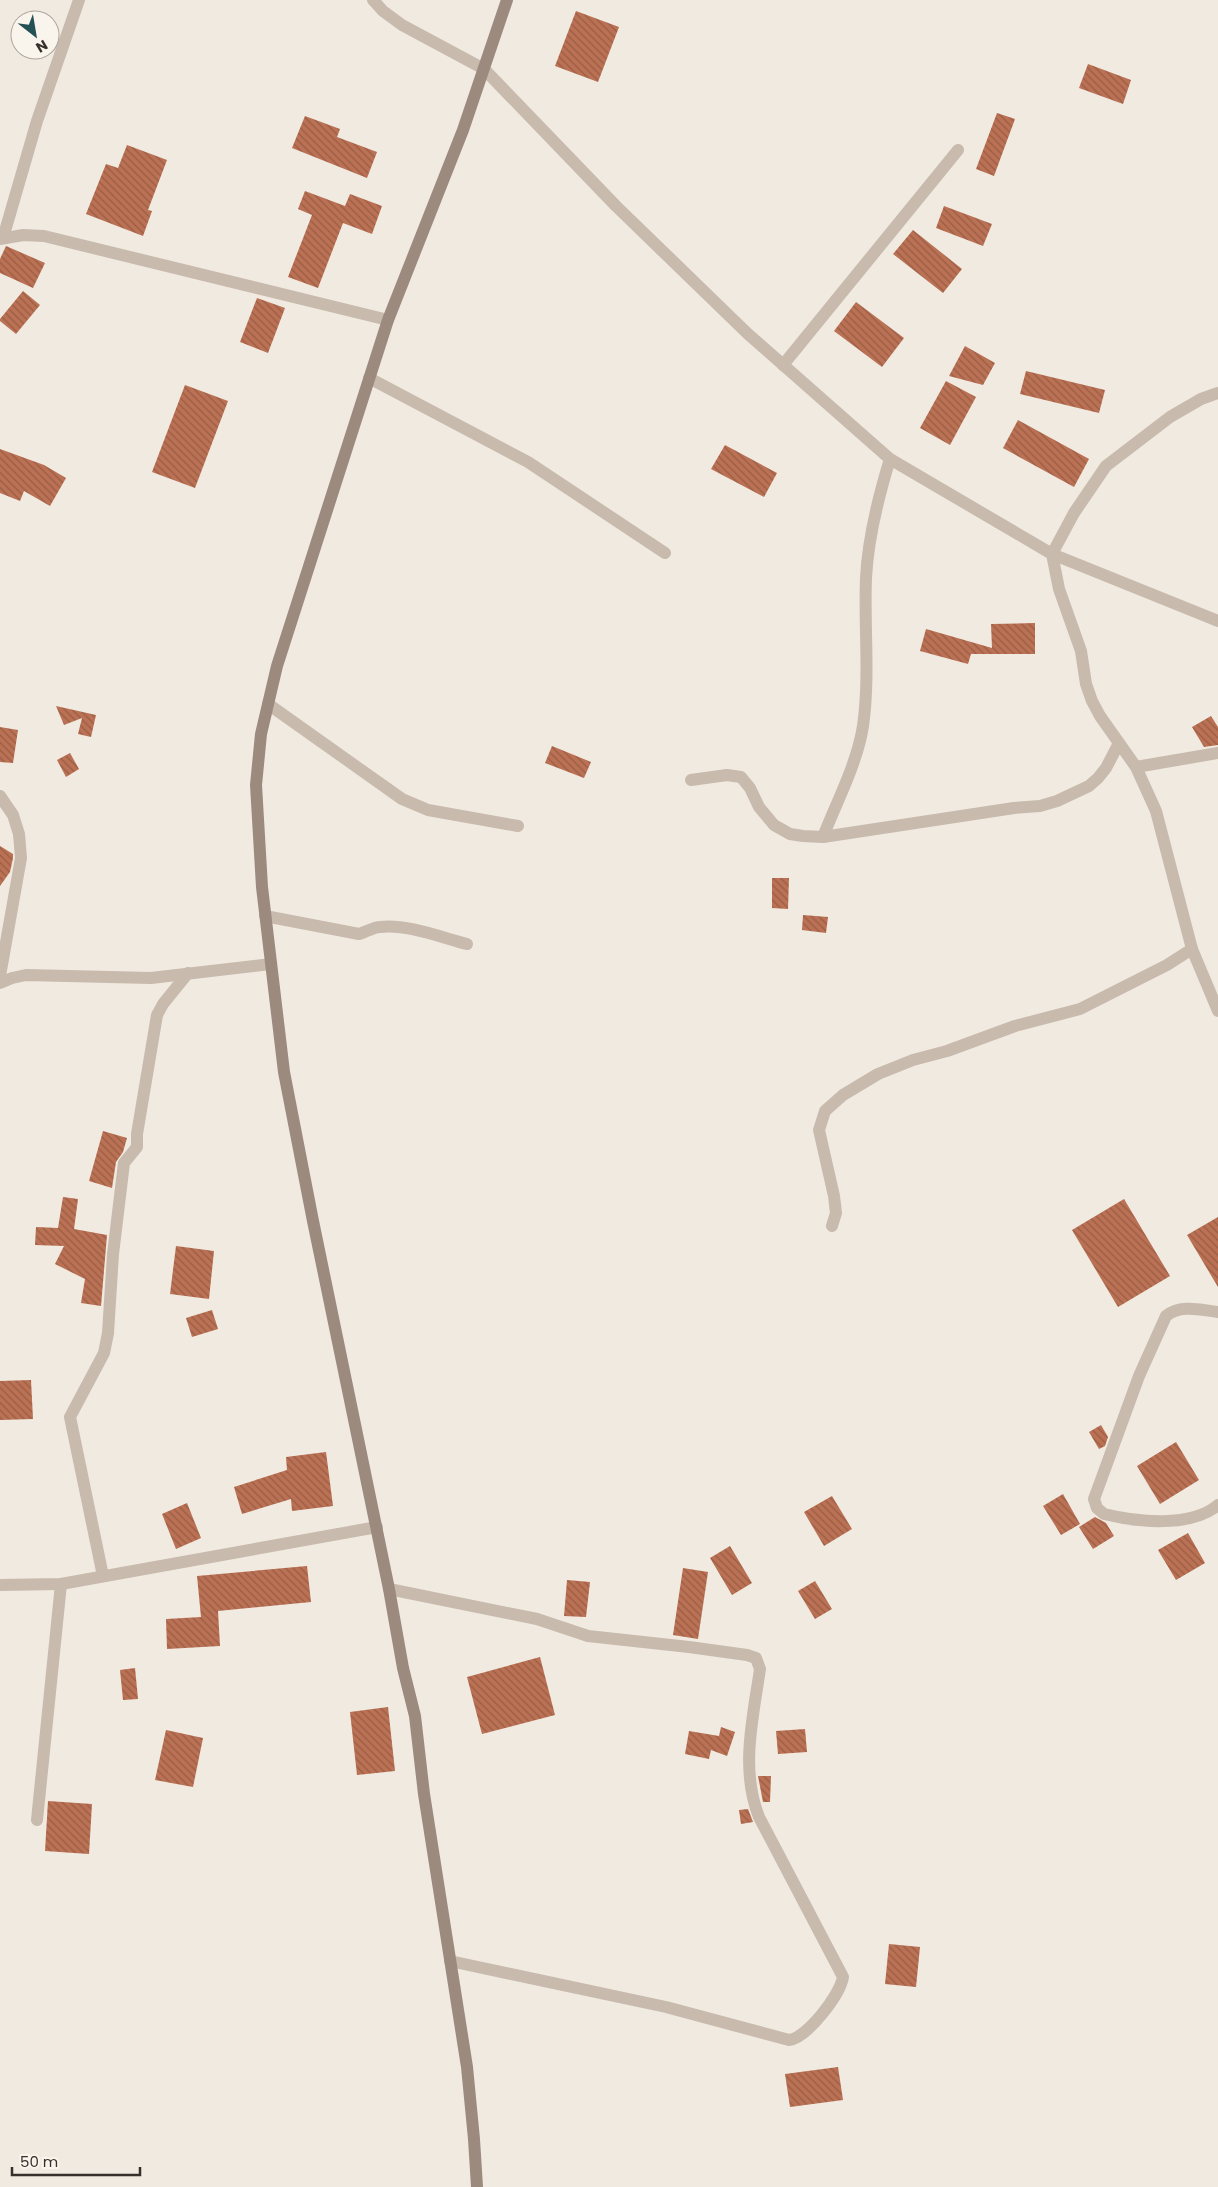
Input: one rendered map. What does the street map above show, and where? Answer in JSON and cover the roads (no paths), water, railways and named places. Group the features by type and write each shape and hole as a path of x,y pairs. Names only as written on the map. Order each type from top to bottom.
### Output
{"main road":[{"path":"477,2187 467,2066 424,1794 415,1716 403,1668 377,1527 286,1082 265,916 256,785 261,734 277,666 369,378 388,320 463,130 507,0"}],"street":[{"path":"79,0 70,21 37,121 1,238 23,235 44,236 388,320"},
{"path":"373,0 383,12 402,25 484,69 616,206 783,365 890,459 1052,554 1218,621"},
{"path":"783,365 958,150"},
{"path":"369,378 528,462 665,553"},
{"path":"1218,393 1201,399 1170,417 1106,466 1074,513 1052,554 1059,589 1081,651 1086,684 1092,700 1136,767 1156,811 1192,949 1218,1011"},
{"path":"823,836 852,764 862,728 867,688 866,610 868,546 878,495 890,459"},
{"path":"268,704 402,799 428,810 518,826"},
{"path":"691,780 727,775 741,777 750,788 759,807 774,826 790,834 823,836 1014,808 1040,806 1057,802 1098,778 1119,742"},
{"path":"1136,767 1218,753"},
{"path":"0,796 13,815 19,834 21,858 0,975 12,978 26,975 151,978 271,964"},
{"path":"265,916 358,934 370,931 378,926 398,927 467,944"},
{"path":"832,1226 836,1213 834,1196 820,1130 825,1111 843,1096 878,1074 914,1060 947,1051 1015,1026 1080,1009 1166,965 1192,949"},
{"path":"103,1576 70,1417 104,1353 108,1333 124,1163 137,1147 157,1015 163,1004 188,974"},
{"path":"1218,1312 1183,1308 1174,1310 1166,1316 1140,1376 1094,1499 1097,1508 1104,1514 1167,1521 1196,1517 1218,1505"},
{"path":"0,1585 61,1584 377,1527"},
{"path":"37,1820 61,1584"},
{"path":"389,1589 537,1619 588,1636 747,1655 756,1658 760,1669 749,1747 748,1774 752,1799 759,1817 843,1977 841,1986 822,2013 802,2035 796,2039 788,2040 666,2007 450,1961"}]}
